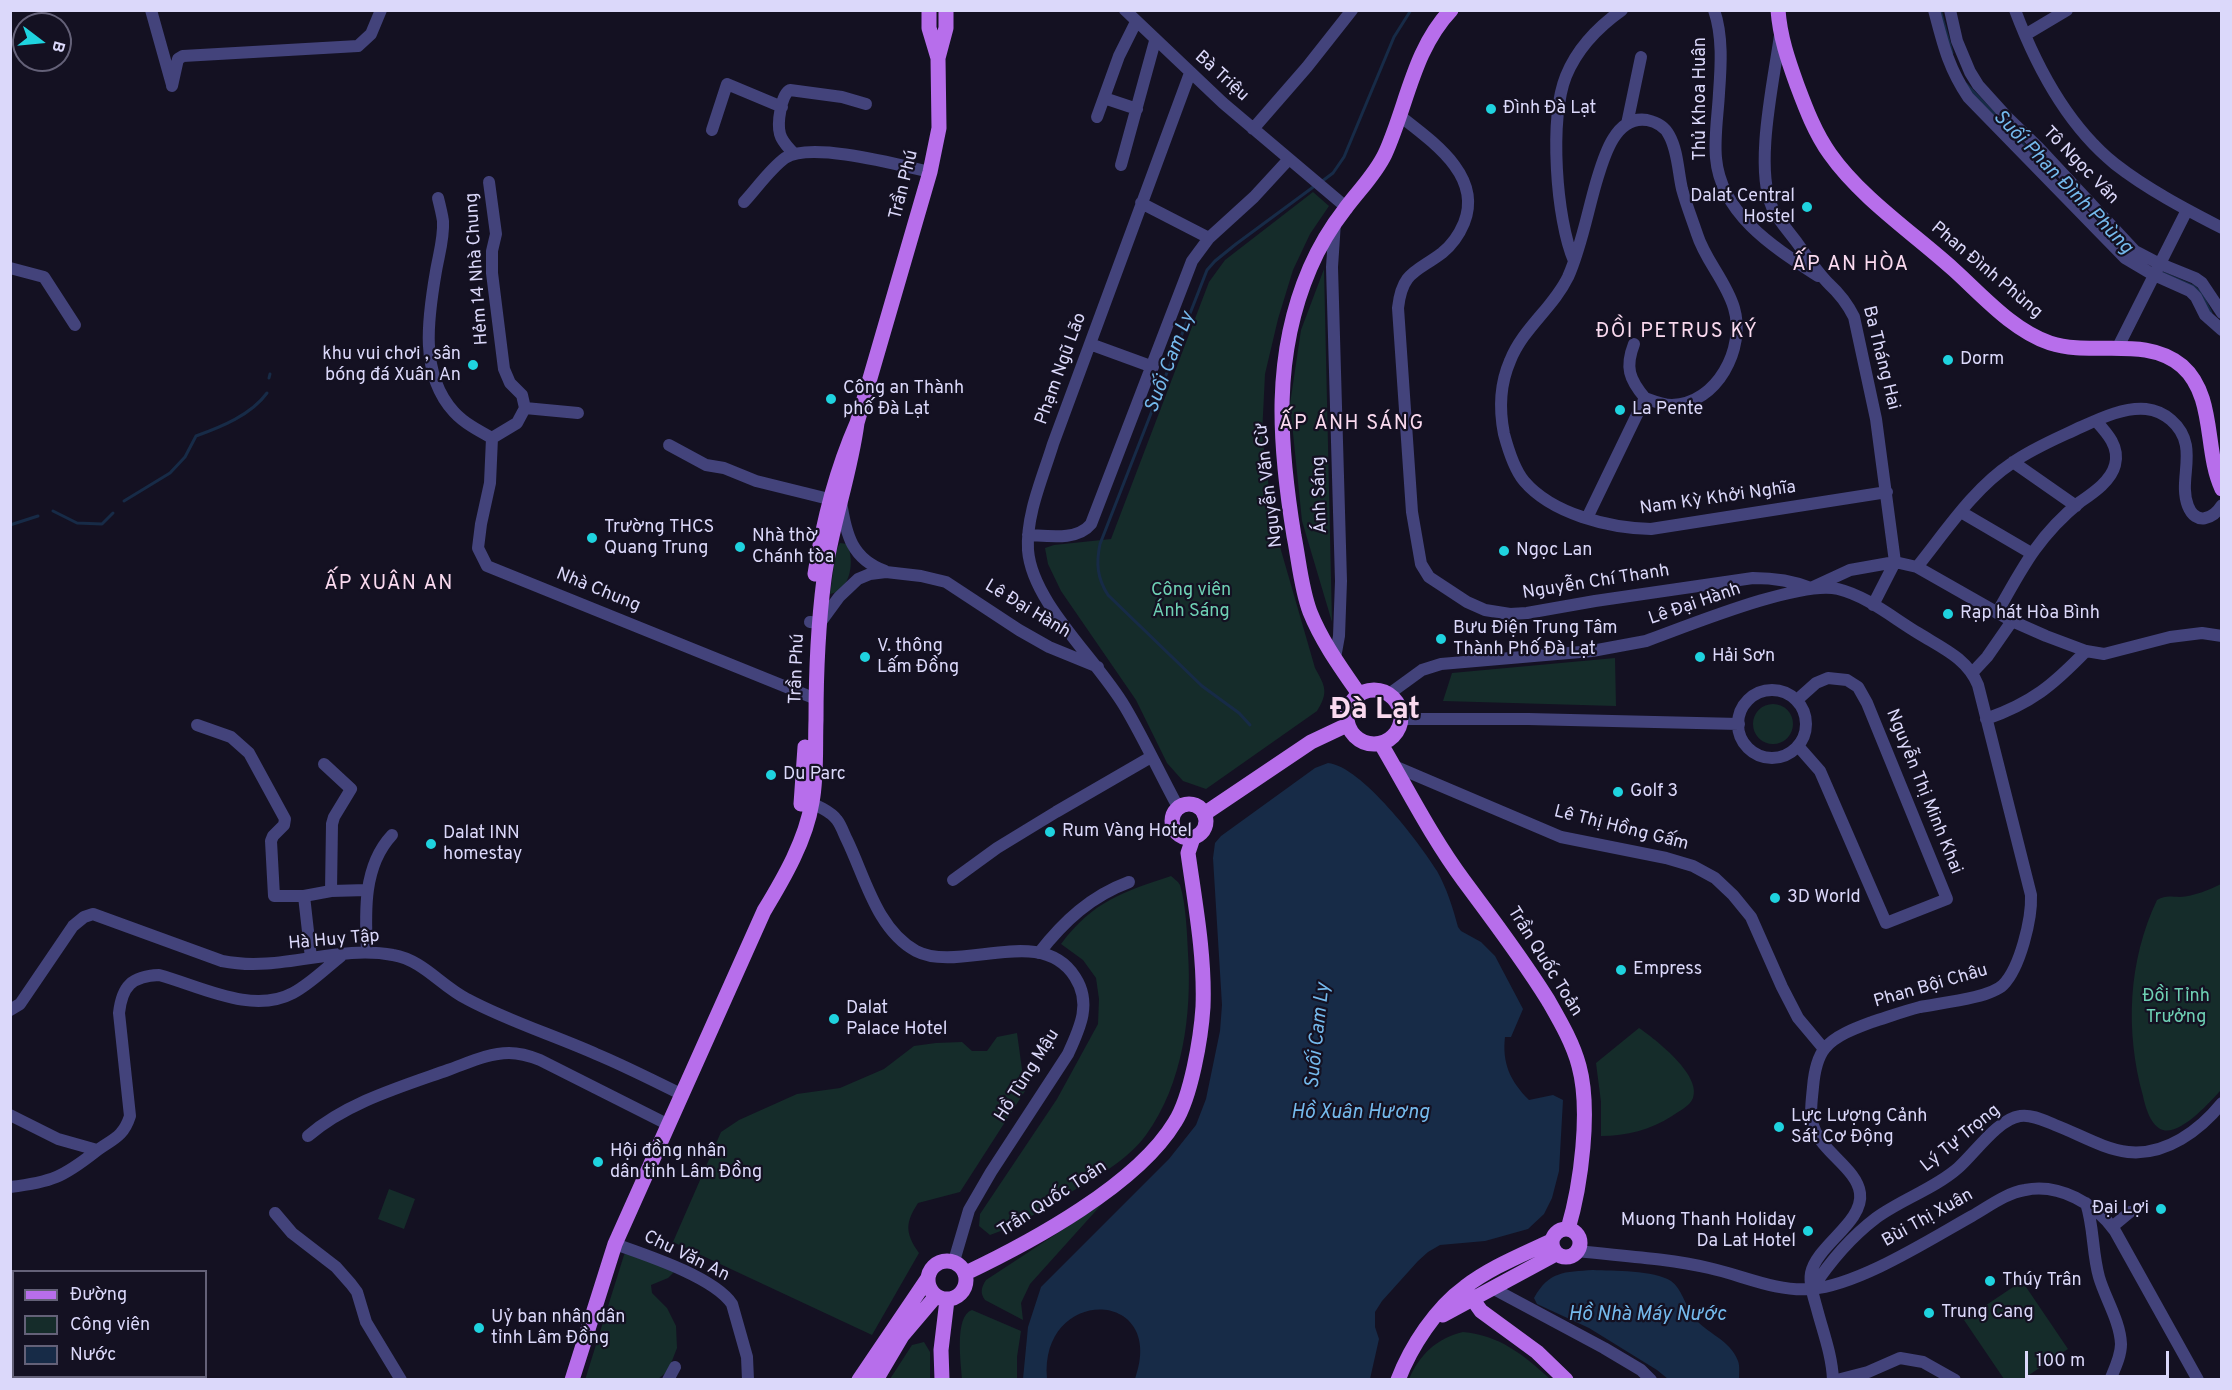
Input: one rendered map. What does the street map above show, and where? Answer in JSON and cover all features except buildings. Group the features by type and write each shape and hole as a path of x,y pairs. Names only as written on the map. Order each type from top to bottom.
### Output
{"main road":[{"name":"Trần Phú","path":"929,10 929,28 938,58"},
{"name":"Trần Phú","path":"573,1380 615,1244 764,910 784,878 802,835 807,803 815,623 836,501 852,460 857,423 930,171 939,128 938,58 946,28 946,10"},
{"name":"Nguyễn Văn Cừ","path":"1359,694 1335,658 1310,611 1305,591 1287,490 1280,422 1284,364 1295,309 1310,267 1335,222 1371,178 1384,155 1400,116 1416,65 1428,40 1451,10"},
{"name":"Ba Tháng Hai","path":"1778,10 1780,32"},
{"name":"Phan Đình Phùng","path":"1780,32 1789,64 1817,134 1842,169 1868,195 2000,311 2024,329 2051,344 2072,348 2148,351 2181,365 2192,377 2204,405 2211,455 2222,489"},
{"path":"1374,690 1389,694 1398,705 1401,719 1395,734 1381,744 1364,743 1351,733 1347,725 1348,707 1359,694 1374,690"},
{"path":"1204,814 1311,742 1347,725"},
{"name":"Trần Quốc Toản","path":"1381,744 1411,799 1463,880 1494,918 1525,963 1560,1021 1572,1046 1581,1074 1585,1106 1575,1206 1568,1229"},
{"path":"1193,804 1204,814 1206,819 1204,829 1193,838 1182,837 1174,831 1172,821 1178,807 1193,804"},
{"name":"Trần Quốc Toản","path":"966,1273 1000,1257 1077,1211 1123,1178 1161,1143 1176,1120 1185,1099 1197,1052 1203,1007 1201,954 1188,853 1193,838"},
{"path":"1467,1293 1492,1288 1553,1247 1556,1232 1568,1229 1579,1238 1577,1251 1569,1257 1560,1256 1553,1247"},
{"path":"1398,1380 1416,1342 1448,1302 1467,1293 1505,1263 1553,1247"},
{"path":"860,1380 936,1264 945,1261 959,1264 966,1273 964,1291 959,1296 941,1298 902,1336 876,1380"},
{"path":"928,1278 929,1288 941,1298"},
{"path":"1467,1293 1481,1311 1537,1352 1566,1380"},
{"path":"941,1298 942,1380"}],"street":[{"path":"151,10 172,87 178,59 183,56 358,46 371,34 381,10"},
{"name":"Bà Triệu","path":"1125,10 1155,41 1252,129 1346,207"},
{"path":"1252,129 1307,68 1352,10"},
{"path":"1574,261 1565,240 1560,212 1559,107 1566,77 1577,54 1622,10"},
{"name":"Thủ Khoa Huân","path":"1714,10 1719,25 1721,72 1716,158 1721,182 1731,201 1750,226 1772,245 1829,284"},
{"name":"Tô Ngọc Vân","path":"1934,10 1944,51 1954,75 1968,96 2125,258 2155,269 2195,278 2202,284 2222,313"},
{"name":"Tô Ngọc Vân","path":"1950,10 1962,55 1978,85 2135,251 2155,269 2190,291 2196,297 2205,315 2222,330"},
{"path":"2015,10 2055,94 2089,139 2113,163 2131,176 2222,228"},
{"path":"2025,35 2067,10"},
{"path":"1097,117 1119,56 1136,22"},
{"name":"Ba Tháng Hai","path":"1780,32 1766,143 1765,169 1768,192 1773,207 1854,316 1875,415 1895,562"},
{"path":"1121,165 1155,41"},
{"path":"1634,344 1628,367 1631,377 1645,398 1672,405 1687,402 1707,392 1724,371 1734,350 1737,328 1735,310 1730,296 1700,245 1682,190 1669,135 1655,122 1640,120 1628,124 1641,57"},
{"name":"Phạm Ngũ Lão","path":"1099,668 1065,626 1035,581 1030,561 1028,535 1053,444 1190,73"},
{"path":"712,130 727,84 782,107"},
{"path":"794,154 780,134 785,92 790,90 842,97 866,104"},
{"path":"1104,99 1137,109"},
{"name":"Nguyễn Chí Thanh","path":"1400,116 1431,140 1450,160 1464,182 1468,197 1467,216 1452,245 1414,270 1406,281 1399,302 1399,344 1412,512 1421,564 1429,577 1467,602 1485,610 1510,614 1753,578 1775,578 1811,588"},
{"name":"Nam Kỳ Khởi Nghĩa","path":"1628,124 1617,134 1605,154 1567,279 1528,329 1504,378 1501,400 1502,422 1506,443 1522,479 1543,498 1587,518 1611,526 1651,529 1887,492"},
{"path":"744,202 784,159 805,152 845,154 930,171"},
{"path":"1028,535 1071,535 1082,533 1091,524 1192,261 1209,238 1294,162"},
{"name":"Hẻm 14 Nhà Chung","path":"489,182 496,234 492,251 492,273 504,369 510,383 522,395 525,408"},
{"path":"438,198 443,220 442,243 431,308 429,357 440,392 454,412 471,426 492,438 517,423 525,408 578,413"},
{"path":"1141,203 1209,238"},
{"path":"2116,349 2187,210"},
{"name":"Ánh Sáng","path":"1335,222 1332,267 1341,581 1339,636 1335,658"},
{"path":"10,268 44,277 75,324"},
{"path":"1090,344 1153,367"},
{"path":"1587,518 1645,398"},
{"path":"1917,567 1986,484 2013,462 2042,445 2127,410 2146,409 2158,412 2175,424 2184,438 2187,457 2187,506 2194,515 2200,519 2207,519 2215,514 2222,505"},
{"path":"1996,613 2031,553 2047,533 2107,480 2116,463 2113,444 2108,434 2096,421"},
{"name":"Nhà Chung","path":"492,438 490,483 478,548 487,566 811,697"},
{"path":"669,445 705,465 724,468 756,481 836,501"},
{"path":"2013,462 2076,506"},
{"name":"Lê Đại Hành","path":"836,501 848,536 862,559 870,566 886,572"},
{"path":"1961,512 2031,553"},
{"path":"1873,605 1895,562"},
{"path":"1811,588 1850,570 1895,562 1917,567 2012,621 2086,651 2104,654 2190,634 2222,636"},
{"name":"Lê Đại Hành","path":"815,623 858,579 870,574 886,572 921,576 946,582 1049,647 1099,668"},
{"name":"Lê Đại Hành","path":"1389,694 1422,670 1442,664 1543,656 1646,641 1761,602 1811,588 1839,589 1873,605 1964,662 1973,672"},
{"path":"1973,672 1987,657 2012,621"},
{"path":"1986,718 2029,702 2066,673 2086,651"},
{"path":"1099,668 1124,706 1178,807"},
{"name":"Phan Bội Châu","path":"1824,1049 1841,1035 1864,1025 1918,1008 1988,994 2003,986 2013,969 2028,931 2031,895 1973,672"},
{"name":"Nguyễn Thị Minh Khai","path":"1797,700 1816,683 1828,678 1847,680 1858,687 1867,703 1947,899 1886,923 1820,771 1798,746"},
{"path":"1780,690 1797,700 1806,721 1805,732 1798,746 1784,756 1773,758 1753,752 1745,744 1740,735 1739,724 1744,705 1760,692 1780,690"},
{"path":"1401,719 1528,719 1739,724"},
{"path":"197,724 231,737 254,759 285,822 271,841 274,896 304,896 331,891 367,890"},
{"path":"953,880 997,848 1151,757"},
{"path":"324,764 351,789 332,824 331,891"},
{"name":"Lê Thị Hồng Gấm","path":"1394,766 1561,837 1666,858 1693,866 1715,878 1733,895 1750,917 1798,1018 1824,1049"},
{"name":"Hồ Tùng Mậu","path":"807,803 837,819 883,918 906,944 918,952 940,959 1010,951 1039,953 1057,958 1070,968 1080,985 1085,1006 1080,1027 1068,1054 990,1172 969,1210 954,1262"},
{"path":"367,952 367,890 377,854 392,835"},
{"path":"1039,953 1067,921 1096,897 1129,882"},
{"path":"304,896 311,958"},
{"name":"Hà Huy Tập","path":"10,1010 20,1005 72,926 84,917 93,914 222,961 238,964 268,965 367,952 395,955 425,968 465,998 597,1054 682,1095"},
{"path":"10,1187 37,1184 56,1178 78,1166 97,1150 115,1140 126,1129 130,1116 119,1013 125,990 133,981 142,975 159,975 255,1002 264,1001 293,993 342,955"},
{"path":"1824,1049 1814,1074 1811,1103 1813,1127 1824,1147 1857,1183 1861,1201 1849,1222 1817,1258 1811,1274 1812,1289 1835,1380 1868,1372 1900,1358 1923,1362 1955,1380"},
{"path":"308,1136 324,1122 391,1090 481,1058 510,1053 525,1054 540,1060 669,1125"},
{"name":"Lý Tự Trọng","path":"1812,1289 1835,1258 1877,1218 1928,1189 1957,1168 2010,1118 2023,1115 2037,1118 2102,1145 2127,1152 2144,1152 2170,1145 2191,1133 2209,1119 2222,1103"},
{"path":"10,1115 58,1138 97,1150"},
{"name":"Bùi Thị Xuân","path":"1577,1251 1680,1262 1782,1288 1812,1289 1833,1286 1869,1270 1916,1247 2010,1194 2036,1188 2052,1190 2086,1203 2097,1210 2112,1227 2198,1380"},
{"path":"2086,1203 2092,1221 2099,1278 2118,1328 2121,1344 2110,1380"},
{"path":"2112,1227 2130,1212"},
{"path":"275,1213 292,1233 336,1268 351,1284 357,1292 366,1322 401,1380"},
{"name":"Chu Văn An","path":"615,1244 654,1258 708,1283 727,1296 732,1304 747,1357 748,1380"},
{"path":"1492,1288 1605,1348 1641,1370 1651,1380"},
{"path":"668,1380 675,1367"}],"green space":[{"name":"Công viên Ánh Sáng","path":"1313,192 1329,206 1310,234 1293,270 1278,319 1265,374 1262,435 1274,526 1324,694 1317,711 1206,789 1183,781 1167,763 1136,700 1061,591 1048,564 1045,548 1111,539 1209,282 1225,260"},
{"path":"1324,269 1332,622 1302,521 1290,404 1301,330"},
{"path":"840,543 847,544 851,566 843,587 830,594 836,551"},
{"path":"1615,658 1616,706 1443,701 1452,673"},
{"path":"1773,704 1781,705 1787,710 1792,716 1792,732 1787,738 1781,743 1773,744 1765,743 1759,738 1754,732 1753,724 1754,716 1759,710 1765,705"},
{"path":"1171,876 1180,885 1185,910 1188,1000 1177,1071 1159,1115 1138,1145 1109,1169 1029,1217 990,1235 979,1226 980,1214 1057,1099 1098,1024 1099,999 1096,978 1083,960 1061,944 1085,917 1097,908 1124,893"},
{"name":"Đồi Tỉnh Trưởng","path":"2221,884 2221,1090 2186,1123 2178,1128 2163,1130 2155,1125 2147,1110 2137,1071 2132,996 2140,947 2157,900 2191,895"},
{"path":"1639,1028 1675,1058 1684,1069 1691,1079 1694,1089 1693,1098 1684,1108 1655,1125 1620,1135 1601,1136 1601,1102 1596,1063"},
{"path":"1017,1033 1025,1091 960,1192 918,1203 908,1228 911,1240 919,1253 872,1335 673,1242 721,1132 739,1120 797,1094 840,1088 884,1069 914,1046 962,1042 972,1051 987,1051 997,1037"},
{"path":"389,1189 415,1199 404,1229 378,1219"},
{"path":"1102,1204 1030,1284 1021,1303 1023,1320 985,1300 982,1290 986,1280"},
{"path":"627,1251 674,1272 668,1278 651,1285 652,1293 667,1308 676,1326 677,1348 668,1371 658,1379 585,1380 624,1255"},
{"path":"2022,1281 2068,1349 2023,1379 2004,1379 1964,1320"},
{"path":"972,1310 1021,1331 1017,1357 1017,1379 962,1379 961,1330 966,1314"},
{"path":"1463,1332 1488,1337 1499,1342 1530,1362 1550,1379 1409,1379 1418,1362 1430,1349 1445,1338"},
{"path":"924,1342 930,1352 930,1379 890,1379 912,1345"}],"water":[{"name":"Hồ Xuân Hương","path":"1328,763 1341,767 1357,777 1404,825 1437,871 1458,927 1481,942 1495,956 1523,1009 1511,1037 1505,1037 1506,1063 1512,1079 1529,1100 1553,1095 1563,1100 1559,1171 1552,1198 1544,1214 1528,1229 1485,1241 1440,1245 1418,1261 1375,1312 1375,1327 1379,1339 1370,1379 1135,1379 1140,1349 1134,1327 1120,1314 1100,1310 1080,1314 1062,1327 1050,1348 1047,1379 1023,1379 1028,1327 1041,1287 1169,1159 1196,1125 1206,1099 1220,1031 1222,1005 1213,858 1215,843 1221,836 1315,768"},
{"name":"Hồ Nhà Máy Nước","path":"1593,1270 1644,1273 1664,1277 1671,1281 1678,1288 1690,1312 1698,1322 1724,1342 1734,1353 1739,1363 1739,1379 1668,1379 1589,1328 1537,1304 1534,1298 1545,1283 1552,1278 1566,1273"}],"waterway":[{"name":"Suối Cam Ly","path":"1321,182 1333,173 1344,157 1394,37 1411,10"},
{"name":"Suối Phan Đình Phùng","path":"1940,10 1952,53"},
{"name":"Suối Phan Đình Phùng","path":"1966,84 2044,166"},
{"name":"Suối Cam Ly","path":"1250,725 1239,713 1202,686 1108,595 1100,576 1099,551 1207,270 1236,244 1316,185"},
{"name":"Suối Phan Đình Phùng","path":"2161,272 2193,286 2201,293 2211,313"},
{"path":"269,378 270,374"},
{"path":"124,501 170,473 185,457 196,436 244,414 267,393"},
{"path":"53,511 77,523 102,524 113,513"},
{"path":"10,525 38,516"}],"place":[{"name":"Đình Đà Lạt","path":"1491,109"},
{"name":"Dalat Central Hostel","path":"1807,207"},
{"name":"Dorm","path":"1948,360"},
{"name":"khu vui chơi , sân bóng đá Xuân An","path":"473,365"},
{"name":"Công an Thành phố Đà Lạt","path":"831,399"},
{"name":"La Pente","path":"1620,410"},
{"name":"Trường THCS Quang Trung","path":"592,538"},
{"name":"Nhà thờ Chánh tòa","path":"740,547"},
{"name":"Ngọc Lan","path":"1504,551"},
{"name":"Rạp hát Hòa Bình","path":"1948,614"},
{"name":"Bưu Điện Trung Tâm Thành Phố Đà Lạt","path":"1441,639"},
{"name":"V. thông Lấm Đồng","path":"865,657"},
{"name":"Hải Sơn","path":"1700,657"},
{"name":"Du Parc","path":"771,775"},
{"name":"Golf 3","path":"1618,792"},
{"name":"Rum Vàng Hotel","path":"1050,832"},
{"name":"Dalat INN homestay","path":"431,844"},
{"name":"3D World","path":"1775,898"},
{"name":"Empress","path":"1621,970"},
{"name":"Dalat Palace Hotel","path":"834,1019"},
{"name":"Lực Lượng Cảnh Sát Cơ Động","path":"1779,1127"},
{"name":"Hội đồng nhân dân tỉnh Lâm Đồng","path":"598,1162"},
{"name":"Đại Lợi","path":"2161,1209"},
{"name":"Muong Thanh Holiday Da Lat Hotel","path":"1808,1231"},
{"name":"Thúy Trân","path":"1990,1281"},
{"name":"Trung Cang","path":"1929,1313"},
{"name":"Uỷ ban nhân dân tỉnh Lâm Đồng","path":"479,1328"}],"district":[{"name":"ẤP AN HÒA","path":"1851,266"},
{"name":"ĐỒI PETRUS KÝ","path":"1677,333"},
{"name":"ẤP ÁNH SÁNG","path":"1352,425"},
{"name":"ẤP XUÂN AN","path":"389,585"},
{"name":"Đà Lạt","path":"1375,712"}]}
